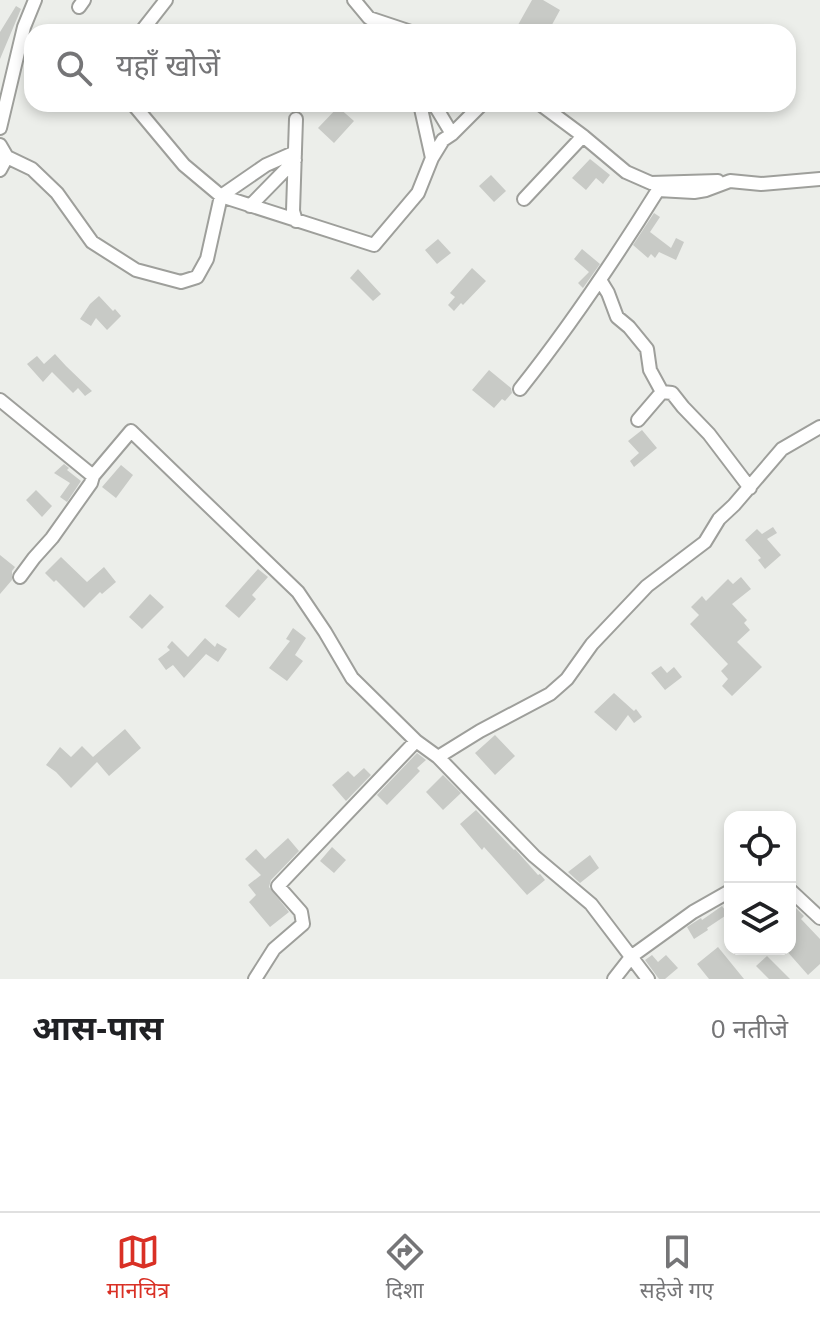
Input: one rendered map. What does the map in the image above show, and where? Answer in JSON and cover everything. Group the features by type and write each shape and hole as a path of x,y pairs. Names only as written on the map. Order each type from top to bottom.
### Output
{"street":[{"path":"27,0 28,24"},
{"path":"29,24 35,0"},
{"path":"147,24 166,0"},
{"path":"354,0 369,18 387,24"},
{"path":"0,128 24,44"},
{"path":"140,112 184,165 221,196 374,245 418,193 443,140 474,112"},
{"path":"422,112 432,158"},
{"path":"439,112 452,134"},
{"path":"551,112 626,172 651,183 730,181 761,184 820,179"},
{"path":"296,119 293,211 296,221"},
{"path":"524,199 583,136"},
{"path":"0,145 7,157 32,169 57,193 92,242 136,270 181,282 197,277 207,259 221,196 266,165 291,154 295,157"},
{"path":"0,170 7,157"},
{"path":"250,206 295,157"},
{"path":"520,389 600,280 658,190 694,192 730,181"},
{"path":"600,280 617,317 647,349 650,370 662,392"},
{"path":"638,420 662,392"},
{"path":"662,392 672,393 709,434 750,488"},
{"path":"0,400 93,476"},
{"path":"438,757 550,694 567,679 592,644 647,586 705,542 719,519 782,449 820,427"},
{"path":"20,577 52,538 93,476 131,431 298,592 352,678 416,741 438,757 534,856 591,904 648,979"},
{"path":"255,979 274,949 303,924 301,912 278,886 416,741"},
{"path":"614,979 632,956 693,912 724,894"},
{"path":"796,896 820,918"}],"building":[{"path":"532,0 543,0 560,10 552,24 518,24"},
{"path":"16,6 21,9 0,59 0,32"},
{"path":"333,112 344,112 354,121 334,143 318,128"},
{"path":"590,159 610,175 603,184 596,178 586,190 572,178"},
{"path":"491,175 506,191 494,202 479,186"},
{"path":"654,213 660,217 650,232 671,248 676,238 684,242 676,260 659,252 655,258 651,254 648,258 633,245"},
{"path":"438,239 451,253 437,264 425,250"},
{"path":"582,249 600,264 583,288 578,283 589,272 574,259"},
{"path":"472,268 486,281 454,311 448,305 455,297 450,293"},
{"path":"358,269 381,294 373,301 350,278"},
{"path":"99,296 121,316 107,330 96,318 91,326 80,319"},
{"path":"55,354 92,391 85,396 78,388 73,393 52,372 43,382 27,364 37,356 44,364"},
{"path":"489,370 511,388 512,393 494,408 472,390"},
{"path":"642,430 657,448 634,467 630,461 639,453 628,441"},
{"path":"64,464 81,481 67,502 60,497 70,483 54,473"},
{"path":"121,465 133,475 116,498 102,487"},
{"path":"36,490 52,506 42,517 26,500"},
{"path":"773,527 777,533 767,539 781,555 765,569 758,560 761,558 745,540 757,529 762,534"},
{"path":"0,555 15,567 12,580 0,594"},
{"path":"61,557 87,582 104,567 116,582 84,608 45,573"},
{"path":"258,569 268,577 252,595 256,599 239,618 225,606"},
{"path":"741,577 751,589 732,604 747,620 744,623 750,630 737,642 762,667 732,696 722,686 728,679 721,671 728,664 690,624 699,615 691,607 702,596 706,601 728,579 733,584"},
{"path":"150,594 164,607 142,629 129,617"},
{"path":"293,628 306,638 295,655 303,661 287,681 269,668 290,641 286,639"},
{"path":"205,638 215,647 217,643 227,649 218,662 206,654 184,678 173,665 166,670 158,659 170,650 167,647 172,641 188,657"},
{"path":"661,666 667,673 674,667 682,677 665,690 651,673"},
{"path":"614,693 642,717 634,723 628,715 616,731 594,712"},
{"path":"125,729 141,748 109,776 97,762 71,788 46,765 60,747 71,757 82,746 93,757"},
{"path":"495,735 515,756 495,775 475,753"},
{"path":"417,753 426,760 417,768 420,771 387,805 377,795"},
{"path":"364,768 371,775 346,801 332,785 348,771 354,777"},
{"path":"443,775 461,793 443,810 426,792"},
{"path":"476,810 545,880 527,895 460,824"},
{"path":"288,838 299,851 271,880 269,887 289,912 270,927 249,902 256,895 248,885 261,875 245,859 256,849 265,859"},
{"path":"332,847 346,860 334,873 320,861"},
{"path":"590,855 599,868 580,883 568,872"},
{"path":"722,906 724,909 724,917 694,939 687,927"},
{"path":"796,908 804,916 801,919 820,939 820,964 808,975 790,955 796,955"},
{"path":"718,947 744,979 709,979 697,964"},
{"path":"652,955 658,962 666,955 678,968 665,979 659,979 645,960"},
{"path":"767,956 790,979 769,979 756,966"}]}
